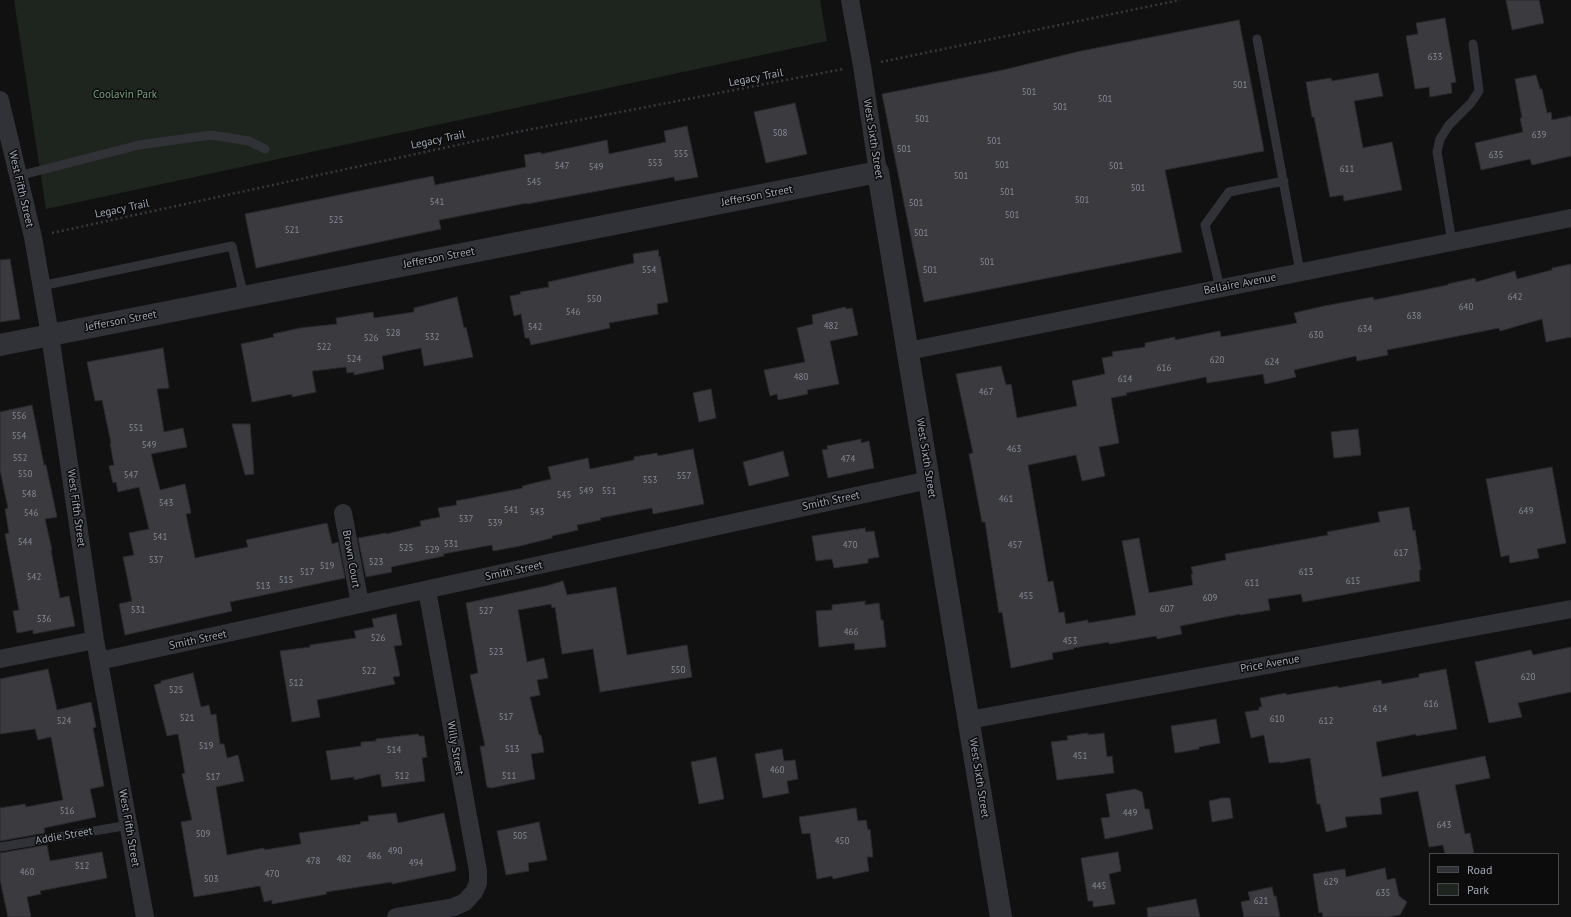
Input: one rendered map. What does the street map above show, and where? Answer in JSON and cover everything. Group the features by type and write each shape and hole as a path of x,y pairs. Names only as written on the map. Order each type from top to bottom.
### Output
{"street":[{"name":"West Sixth Street","path":"850,0 1002,917"},
{"name":"West Fifth Street","path":"0,100 33,237 50,335 95,640 145,917"},
{"name":"Jefferson Street","path":"0,345 878,172"},
{"name":"Bellaire Avenue","path":"908,351 1571,218"},
{"name":"Smith Street","path":"99,661 929,480"},
{"name":"Brown Court","path":"343,513 360,604"},
{"name":"Willy Street","path":"396,917 454,907 466,902 474,892 478,882 478,871 427,590"},
{"name":"Price Avenue","path":"969,720 1571,609"},
{"path":"0,659 95,640"}],"lane":[{"path":"1257,39 1300,272"},
{"path":"1452,242 1437,152 1440,139 1449,125 1471,103 1479,91 1472,44"},
{"path":"18,176 139,145 211,135 249,141 265,149"},
{"path":"1220,288 1205,225 1230,192 1284,181"},
{"path":"41,286 232,246 244,297"},
{"name":"Addie Street","path":"0,847 129,825"}],"path":[{"path":"878,63 1180,0"},
{"name":"Legacy Trail","path":"46,234 517,132 836,70"}],"green space":[{"name":"Coolavin Park","path":"14,0 820,0 827,41 46,209"}],"building":[{"path":"1506,0 1539,0 1544,23 1512,30"},
{"path":"1445,18 1456,82 1451,83 1452,93 1430,97 1429,87 1415,89 1406,36 1418,34 1416,23"},
{"path":"1239,20 1264,151 1165,170 1182,252 924,302 882,94 1003,70 1081,51"},
{"path":"1378,73 1383,96 1354,101 1363,148 1392,142 1402,190 1344,201 1343,195 1330,197 1314,117 1312,117 1306,82 1331,78 1332,81"},
{"path":"1536,75 1540,89 1542,89 1547,113 1551,112 1552,120 1571,116 1571,156 1532,165 1530,159 1481,170 1475,143 1523,132 1515,79"},
{"path":"795,103 807,154 766,163 754,112"},
{"path":"687,126 698,177 675,181 674,177 439,220 441,229 256,268 245,214 433,176 435,185 526,167 524,155 541,152 541,154 607,140 609,154 666,142 664,131"},
{"path":"658,250 668,302 657,304 658,314 609,323 610,328 531,345 529,338 525,338 521,314 514,316 510,296 521,294 520,292 549,287 548,282 634,263 633,254"},
{"path":"10,259 20,319 0,322 0,260"},
{"path":"1571,264 1571,337 1546,342 1542,319 1500,331 1499,328 1387,350 1388,355 1357,361 1356,356 1294,370 1296,377 1265,384 1263,374 1207,383 1206,377 1126,393 1127,395 1111,398 1119,443 1099,447 1105,476 1082,481 1076,455 1028,465 1048,582 1053,581 1059,613 1064,612 1066,624 1088,620 1088,623 1136,615 1122,541 1139,538 1149,593 1193,585 1191,574 1193,574 1191,567 1226,560 1225,554 1328,535 1327,532 1380,522 1378,512 1409,507 1413,531 1415,530 1421,570 1419,570 1420,581 1303,602 1301,594 1268,599 1270,610 1240,614 1180,626 1182,634 1157,639 1156,636 1073,648 1074,649 1052,653 1053,659 1011,668 1002,612 999,613 985,522 982,522 969,454 973,453 956,374 1001,366 1006,385 1011,384 1017,418 1077,406 1072,381 1105,374 1102,358 1113,356 1112,352 1145,347 1145,343 1175,337 1175,340 1220,331 1221,337 1297,323 1294,313 1324,306 1373,297 1374,300 1475,278 1476,282 1515,271 1517,279 1552,270 1552,268"},
{"path":"457,297 464,328 466,327 473,357 424,366 421,348 382,356 384,369 354,375 354,372 347,373 346,367 312,371 316,392 292,397 292,394 252,402 241,344 274,337 273,334 300,328 337,324 336,318 373,312 374,318 414,312 414,308"},
{"path":"845,307 846,309 852,308 858,335 830,341 839,384 807,390 808,394 778,400 777,394 770,396 764,370 805,362 797,328 813,324 812,315"},
{"path":"163,348 169,388 157,389 164,432 183,428 187,447 151,454 160,490 185,484 191,513 186,514 195,558 248,547 246,540 327,523 332,544 338,542 345,578 230,602 232,611 125,635 119,604 132,601 123,557 134,555 129,533 149,529 139,487 118,492 116,482 113,483 109,466 114,465 102,400 95,401 87,362"},
{"path":"711,389 716,418 699,422 693,393"},
{"path":"32,405 44,465 46,465 57,517 45,519 60,598 69,596 75,626 33,634 33,630 17,633 13,611 19,610 5,534 9,533 5,509 8,508 0,470 0,412"},
{"path":"232,424 250,424 254,474 245,475"},
{"path":"1358,429 1361,455 1334,458 1331,432"},
{"path":"861,439 861,443 869,441 874,468 828,478 822,450 828,449 827,446"},
{"path":"693,449 704,504 653,514 652,508 600,518 601,520 577,525 578,530 552,536 552,538 493,551 492,545 443,554 444,556 391,567 392,572 366,577 358,538 386,534 421,526 420,521 440,517 438,508 457,505 456,501 523,488 522,486 551,479 548,467 588,458 590,469 634,460 634,457 657,453 658,456"},
{"path":"783,451 789,476 749,486 743,462"},
{"path":"1552,467 1566,543 1537,549 1539,558 1510,563 1509,555 1501,557 1486,479"},
{"path":"865,528 866,532 874,531 879,557 868,559 868,563 834,568 832,559 816,561 812,536"},
{"path":"563,581 567,595 616,587 627,655 687,645 692,677 600,692 593,649 562,654 555,607 552,608 551,604 518,610 527,662 544,658 548,678 537,680 540,695 530,697 539,735 541,735 544,752 531,754 535,779 491,788 487,787 480,746 485,746 470,675 478,673 466,603"},
{"path":"865,601 865,605 879,603 881,620 883,620 886,647 855,650 854,643 819,647 816,611 832,610 832,605"},
{"path":"396,614 402,645 394,646 400,676 393,677 395,684 317,700 320,717 292,722 280,651 356,638 354,631 374,627 372,619"},
{"path":"1571,647 1571,692 1518,703 1522,717 1489,723 1475,662 1531,650 1533,655"},
{"path":"48,669 57,710 91,702 96,727 93,728 104,786 90,789 96,817 44,828 45,833 0,841 0,808 25,804 26,807 63,800 51,737 38,740 35,729 0,734 0,679"},
{"path":"1446,669 1457,729 1416,736 1416,734 1376,742 1382,777 1485,756 1490,778 1455,785 1465,834 1470,833 1474,853 1445,853 1443,845 1429,847 1418,791 1380,798 1382,814 1345,817 1347,827 1326,832 1320,804 1317,804 1310,758 1280,763 1269,763 1264,735 1251,738 1245,712 1259,710 1259,707 1262,707 1260,698 1338,686 1338,688 1381,680 1382,684 1419,677 1419,674"},
{"path":"193,673 201,707 209,705 211,715 216,714 220,744 224,744 227,758 238,755 244,781 216,787 227,855 264,848 264,850 301,844 299,833 361,824 360,822 369,821 368,816 396,813 398,823 444,813 456,868 455,871 392,884 392,882 326,892 327,894 272,904 272,900 264,902 260,886 194,897 181,822 192,820 182,774 185,773 178,734 167,736 154,685 161,683 161,681"},
{"path":"1216,719 1220,743 1199,747 1199,749 1175,753 1171,726"},
{"path":"1088,733 1088,735 1104,733 1107,757 1112,756 1114,773 1057,780 1051,742 1068,740 1067,736"},
{"path":"418,734 419,736 424,736 427,757 422,758 425,781 382,787 380,774 354,780 354,777 331,780 326,751 361,746 361,742 376,741 376,739"},
{"path":"782,749 784,761 795,760 798,779 787,781 789,793 763,798 755,754"},
{"path":"716,757 724,799 699,804 691,762"},
{"path":"1135,789 1142,792 1145,809 1149,809 1153,829 1105,839 1101,818 1110,817 1106,794"},
{"path":"1230,798 1233,818 1212,822 1209,801"},
{"path":"856,808 858,821 866,820 868,830 870,829 873,857 867,857 869,871 833,879 832,876 817,879 810,833 802,834 799,817"},
{"path":"539,822 547,860 528,863 529,871 506,875 497,831"},
{"path":"47,845 50,861 102,852 107,878 40,891 41,894 27,897 31,917 8,917 0,880 0,853"},
{"path":"1118,852 1121,871 1109,874 1115,904 1093,907 1093,901 1088,901 1081,858"},
{"path":"1385,868 1387,880 1395,878 1399,896 1407,902 1400,915 1388,917 1323,917 1322,912 1319,913 1313,874 1345,869 1346,877"},
{"path":"1272,887 1274,896 1276,896 1280,917 1244,917 1241,902 1250,900 1248,892"},
{"path":"1196,899 1200,917 1148,917 1147,908"}]}
